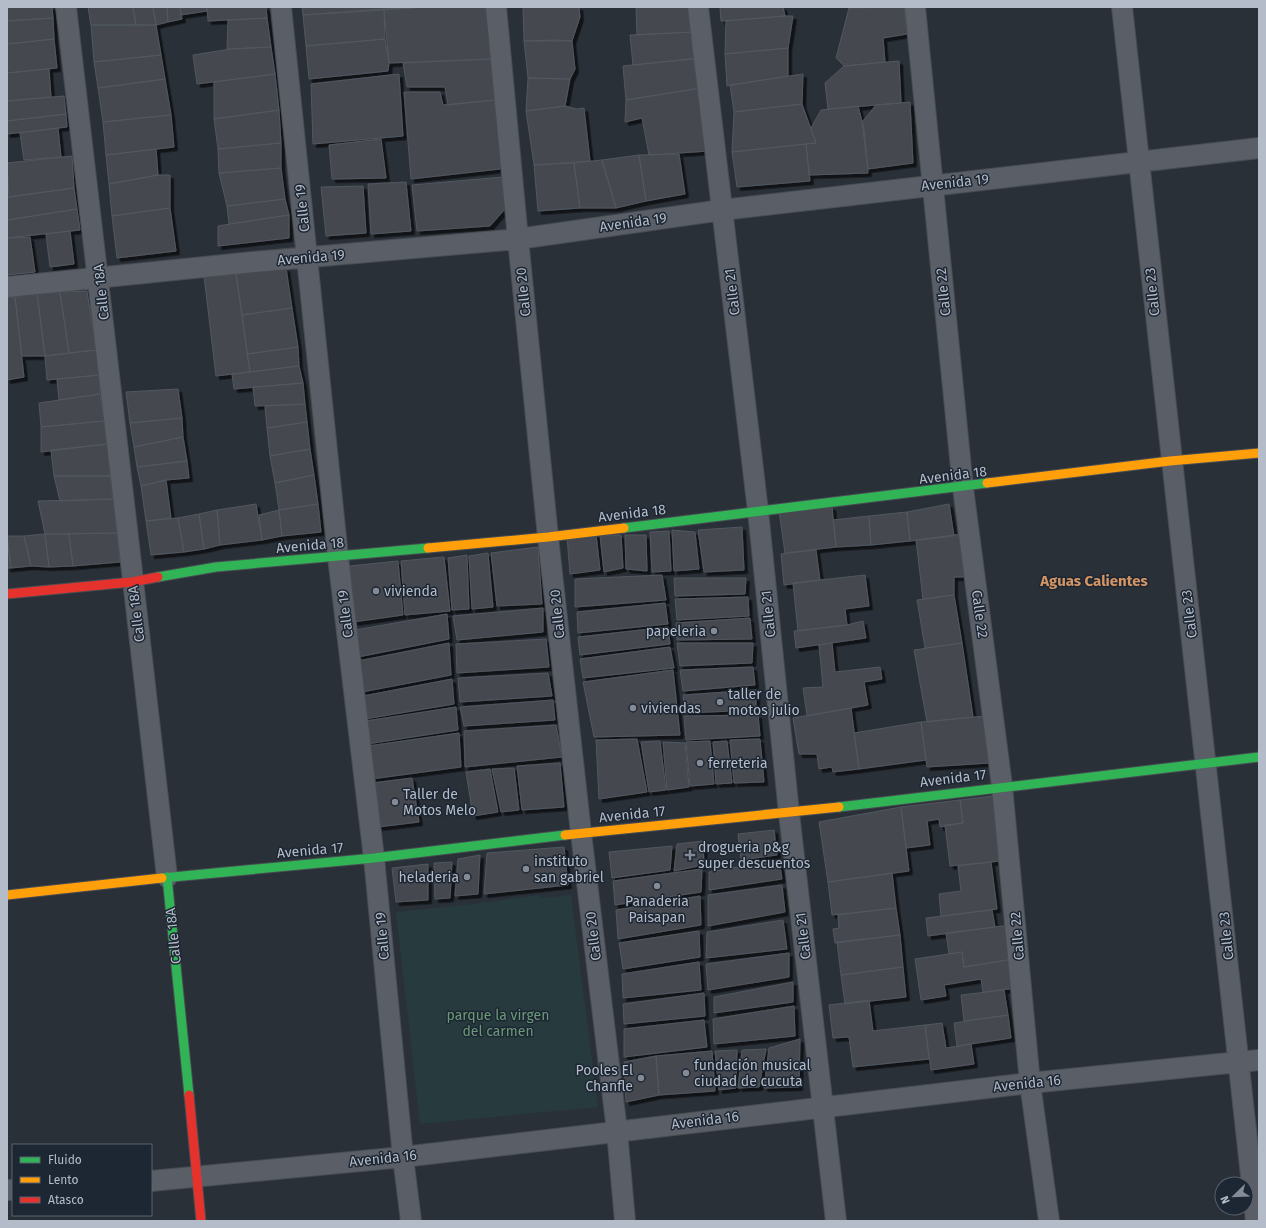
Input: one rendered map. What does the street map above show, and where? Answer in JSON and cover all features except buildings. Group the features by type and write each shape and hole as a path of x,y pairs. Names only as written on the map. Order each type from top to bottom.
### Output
{"street":[{"name":"Calle 18A","path":"66,7 100,279 132,582 167,877 202,1221"},
{"name":"Calle 19","path":"281,7 338,557 374,858 410,1221"},
{"name":"Calle 20","path":"496,7 548,537 581,833 617,1131 625,1221"},
{"name":"Calle 21","path":"698,7 758,512 789,813 836,1221"},
{"name":"Calle 22","path":"915,7 963,488 1002,786 1030,1083 1049,1221"},
{"name":"Calle 23","path":"1122,7 1170,462 1207,763 1249,1061 1256,1221"},
{"name":"Avenida 19","path":"7,287 100,279 307,257 518,239 722,210 933,184 1138,163 1259,148"},
{"name":"Avenida 18","path":"7,594 132,582 216,567 548,537 1170,462 1259,453"},
{"name":"Avenida 17","path":"7,895 167,877 374,858 581,833 789,813 1002,786 1259,757"},
{"name":"Avenida 16","path":"152,1181 197,1178 403,1157 823,1106 1249,1061"}],"green space":[{"name":"parque la virgen del carmen","path":"540,895 541,898 571,895 598,1107 420,1124 396,912"}],"traffic: fast":[{"path":"624,528 987,483"},
{"path":"158,577 216,567 428,548"},
{"path":"839,807 1259,757"},
{"path":"162,878 374,858 565,835"},
{"path":"167,877 189,1095"}],"traffic: slow":[{"path":"987,483 1170,461 1259,453"},
{"path":"428,548 548,537 624,528"},
{"path":"565,835 839,807"},
{"path":"7,895 162,878"}],"traffic: jam":[{"path":"7,594 132,582 158,577"},
{"path":"189,1095 201,1221"}],"place":[{"name":"vivienda","path":"376,591"},
{"name":"papeleria","path":"714,631"},
{"name":"taller de motos julio","path":"720,702"},
{"name":"viviendas","path":"633,708"},
{"name":"ferreteria","path":"700,763"},
{"name":"Taller de Motos Melo","path":"395,802"},
{"name":"drogueria p&g super descuentos","path":"690,855"},
{"name":"instituto san gabriel","path":"526,869"},
{"name":"heladeria","path":"467,877"},
{"name":"Panaderia Paisapan","path":"657,886"},
{"name":"fundación musical ciudad de cucuta","path":"686,1073"},
{"name":"Pooles El Chanfle","path":"641,1078"}],"district":[{"name":"Aguas Calientes","path":"1094,581"}]}
